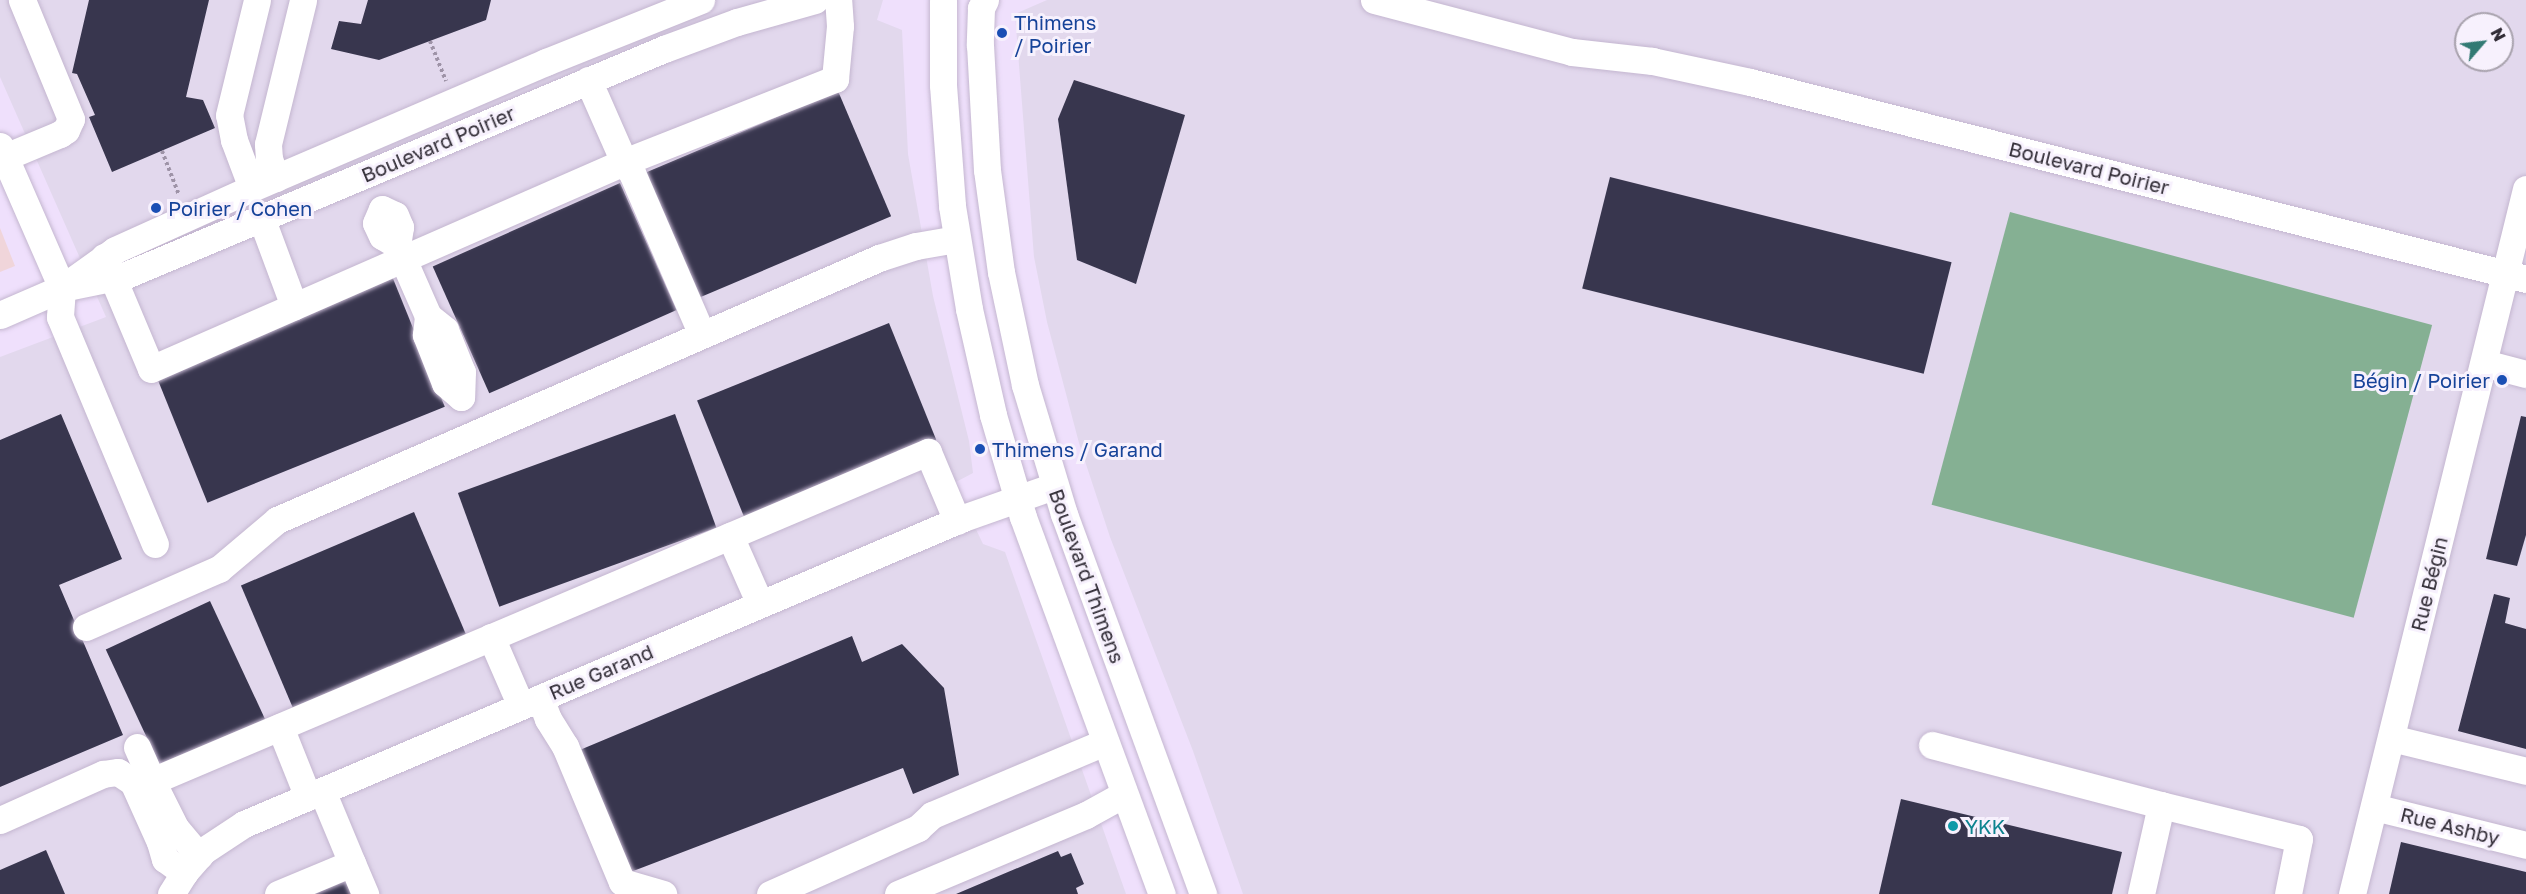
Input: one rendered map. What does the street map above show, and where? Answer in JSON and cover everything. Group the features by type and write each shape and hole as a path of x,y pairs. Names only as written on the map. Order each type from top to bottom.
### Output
{"street":[{"path":"22,0 71,119 66,130 60,134 2,151 62,288 60,317 155,544"},
{"path":"257,0 229,115 234,140 264,183"},
{"path":"264,183 268,144 303,0"},
{"name":"Boulevard Poirier","path":"0,315 108,267 264,183 555,58 701,0"},
{"name":"Boulevard Poirier","path":"108,267 150,266 588,80 703,34 815,0"},
{"path":"108,267 151,369 294,306 400,252 835,79 840,27 838,0"},
{"name":"Boulevard Thimens","path":"943,0 945,130 956,239 986,385 1016,498 1162,894"},
{"name":"Boulevard Thimens","path":"985,0 981,8 982,104 996,237 1018,357 1054,486 1203,894"},
{"name":"Boulevard Poirier","path":"1374,0 1572,52 1652,61 1776,88 2516,276"},
{"name":"Boulevard Poirier","path":"1438,0 1572,34 1652,61"},
{"path":"588,80 624,162 632,173 702,335"},
{"path":"367,175 382,209 395,215 400,227 400,252 428,316 426,335 445,383 461,397 476,433"},
{"name":"Rue Bégin","path":"2352,894 2484,363 2516,276 2526,189"},
{"path":"262,220 294,306"},
{"path":"86,627 219,569 277,520 879,258 916,246 956,239"},
{"path":"2484,363 2526,374"},
{"path":"152,781 928,452 957,520"},
{"name":"Rue Garand","path":"184,874 229,832 957,520 1054,486"},
{"path":"730,536 760,604"},
{"path":"490,637 530,702 548,719 565,746 622,882 663,894"},
{"path":"280,727 352,863 364,894"},
{"path":"2391,738 2526,771"},
{"path":"770,894 918,828 932,815 1105,742"},
{"path":"1932,745 2299,839 2288,894"},
{"path":"137,747 176,829 184,874"},
{"path":"0,820 103,774 118,772 134,782 165,859 184,874"},
{"path":"897,894 1086,815 1124,794"},
{"path":"2141,894 2161,805"},
{"name":"Rue Ashby","path":"2374,807 2526,845"},
{"path":"278,894 352,863"}],"path":[{"path":"430,41 446,81"},
{"path":"162,151 179,195"}],"shaded area":[{"path":"0,0 883,0 877,20 902,30 908,154 933,296 969,441 973,473 954,483 983,544 1005,552 1126,894 0,894 0,357 106,317 0,77"},
{"path":"1047,0 2526,0 2526,894 1243,894 1193,751 1110,537 1079,443 1047,322 1034,257 1015,14"},
{"path":"0,228 15,266 0,272"}],"green space":[{"path":"2010,212 2432,325 2354,618 1932,505"}],"building":[{"path":"89,0 209,0 186,97 203,100 215,128 112,172 89,117 95,115 77,74 72,73"},
{"path":"368,0 491,0 486,20 379,60 331,49 339,21 361,24"},
{"path":"1074,80 1185,115 1136,284 1077,260 1058,119"},
{"path":"838,91 891,216 696,299 643,174"},
{"path":"1610,177 1952,262 1924,374 1582,289"},
{"path":"620,183 677,310 489,393 433,266"},
{"path":"392,276 445,407 207,503 155,372"},
{"path":"889,323 936,440 744,517 697,401"},
{"path":"61,414 122,559 59,585 123,735 0,787 0,440"},
{"path":"675,414 716,528 499,607 458,493"},
{"path":"2521,416 2526,417 2526,535 2517,566 2486,559"},
{"path":"414,512 467,636 294,710 241,585"},
{"path":"2494,594 2510,598 2505,623 2526,629 2526,749 2458,731"},
{"path":"210,601 266,721 162,769 106,650"},
{"path":"852,636 862,662 902,644 944,688 959,775 913,794 903,768 628,873 575,752"},
{"name":"YKK","path":"1901,799 2122,852 2112,894 1879,894"},
{"path":"2401,842 2526,872 2526,894 2389,894"},
{"path":"46,850 65,894 0,894 0,870"},
{"path":"1058,851 1061,857 1071,853 1084,884 1076,888 1078,894 956,894"},
{"path":"347,873 356,894 301,894"}],"place":[{"name":"Thimens / Poirier","path":"1002,33"},
{"name":"Poirier / Cohen","path":"156,208"},
{"name":"Bégin / Poirier","path":"2502,380"},
{"name":"Thimens / Garand","path":"980,449"},
{"name":"YKK","path":"1953,826"}]}
